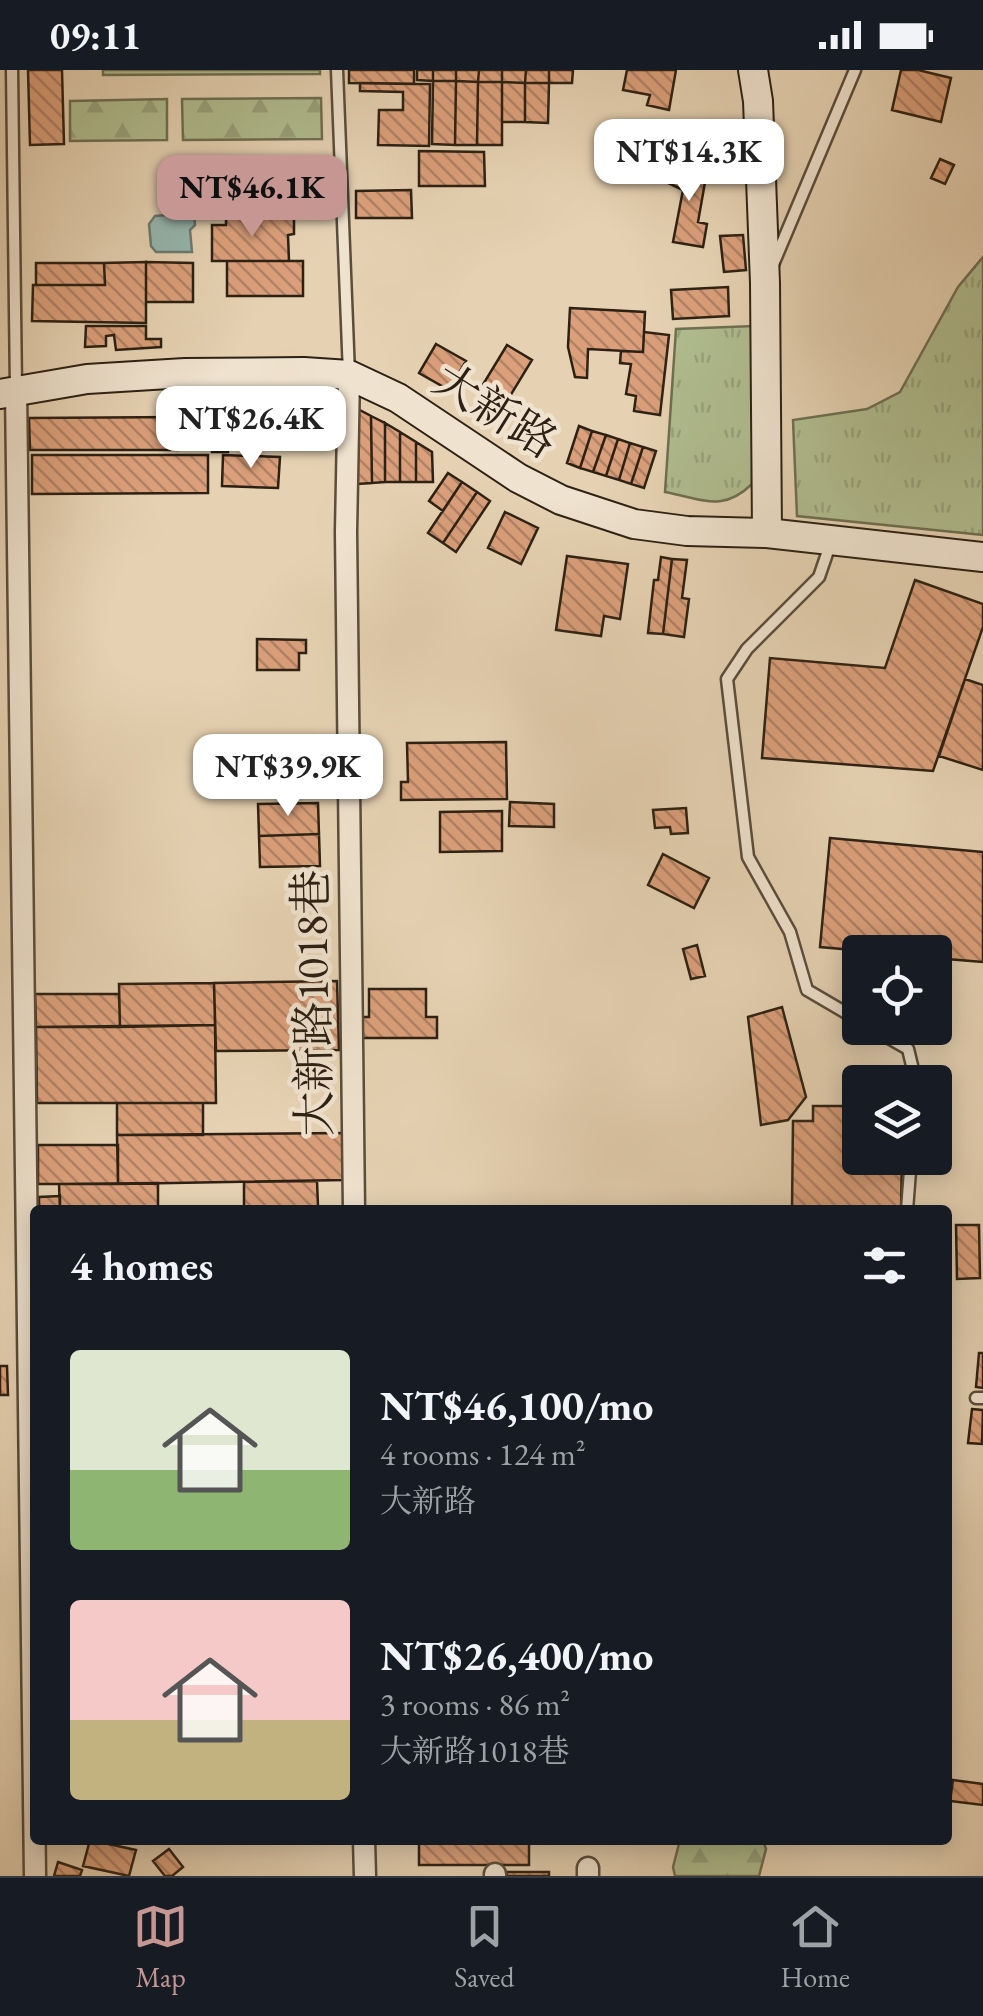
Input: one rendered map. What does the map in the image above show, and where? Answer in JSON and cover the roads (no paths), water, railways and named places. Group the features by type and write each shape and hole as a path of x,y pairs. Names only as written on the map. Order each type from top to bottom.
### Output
{"street":[{"path":"753,70 758,101 766,284 767,533"},
{"name":"大新路","path":"8,392 87,379 185,372 349,375 398,398 518,478 561,500 634,524 687,531 767,533 983,557"},
{"name":"大新路1018巷","path":"349,375 346,532 354,1205"},
{"path":"8,392 30,1399"},
{"path":"35,1845 35,1876"},
{"path":"364,1845 365,1876"}],"lane":[{"path":"8,392 12,70"},
{"path":"337,70 349,375"},
{"path":"766,284 856,70"},
{"path":"831,540 819,578 747,649 727,680 748,856 790,932 808,990 842,1010"},
{"path":"907,1205 910,1175"}],"water":[{"path":"194,213 195,225 190,230 192,252 156,252 151,246 149,224 155,216"}]}
